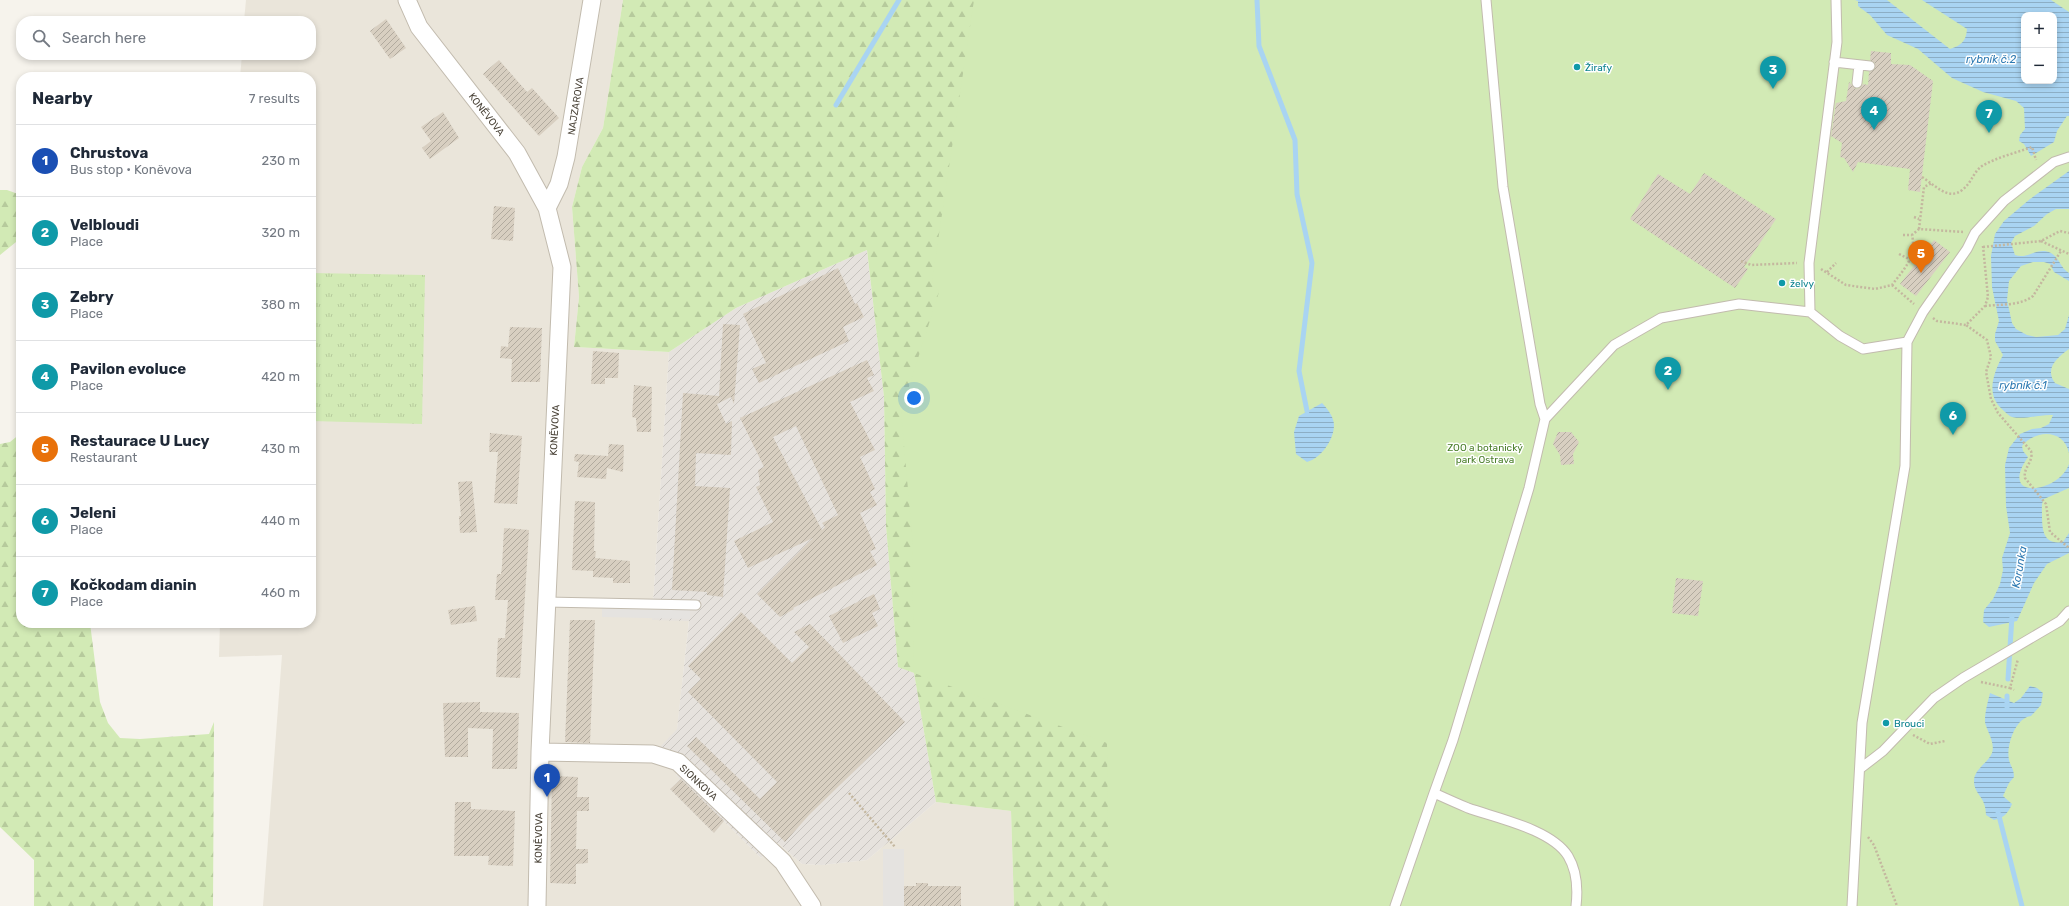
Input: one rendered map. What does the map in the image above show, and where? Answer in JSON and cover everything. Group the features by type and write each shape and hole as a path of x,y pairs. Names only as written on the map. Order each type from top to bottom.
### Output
{"street":[{"name":"KONĚVOVA","path":"407,0 419,27 517,153 547,208 562,267 540,752 537,906"},
{"name":"NAJZAROVA","path":"547,208 559,184 566,157 592,0"},
{"name":"SIONKOVA","path":"540,752 653,754 678,762 783,862 812,906"}],"lane":[{"path":"1486,0 1503,187 1540,404 1546,419"},
{"path":"1810,312 1809,263 1837,42 1836,0"},
{"path":"1834,62 1870,66"},
{"path":"1857,83 1859,65"},
{"path":"1852,906 1861,768 1862,723 1905,466 1907,342 1923,312 1967,249 1978,230 2004,201 2054,162 2069,157"},
{"path":"1395,906 1453,740 1528,488 1546,419 1614,345 1661,318 1739,304 1810,312 1840,336 1863,349 1907,342"},
{"path":"546,602 696,605"},
{"path":"1861,768 1883,751 1934,698 1963,678 2060,621 2069,610"},
{"path":"1434,793 1467,807 1537,832 1556,844 1567,855 1574,871 1578,889 1576,906"}],"path":[{"path":"1922,177 1947,194 1956,194 1964,189 1982,166 2032,147 2038,164"},
{"path":"1919,229 1924,187 1932,183"},
{"path":"1914,217 1919,219"},
{"path":"1904,235 1912,235 1919,229 1978,230 1985,234 1982,247 1988,297 1985,306 1966,325"},
{"path":"1982,247 2041,241 2060,231 2069,233"},
{"path":"1912,235 1915,246 1911,260 1892,285 1923,312 1937,321 1966,325 1987,340 1991,358 1986,372 1991,400 1998,413 2032,453 2032,459 2024,473 2026,480 2046,504 2050,532 2054,537 2069,548"},
{"path":"2041,241 2060,252 2069,254"},
{"path":"1985,306 2016,303 2027,300 2033,296 2060,252"},
{"path":"1899,254 1911,260"},
{"path":"1827,272 1836,263"},
{"path":"2010,688 2018,659 2025,655"},
{"path":"1963,678 2014,690"},
{"path":"1905,728 1923,742 1930,744 1945,741"},
{"path":"849,793 895,847"},
{"path":"1857,822 1874,845 1897,906"}],"shaded area":[{"path":"246,0 623,0 603,128 582,167 572,207 579,297 574,347 669,352 652,619 689,620 677,730 659,749 690,759 676,775 681,779 670,789 714,832 724,821 761,858 778,843 802,864 822,865 867,860 936,802 1011,811 1014,906 263,906 282,655 219,657 220,628 316,628 316,72 240,72 242,60 316,60 316,16 244,16"},
{"path":"867,250 884,397 886,526 898,666 914,673 936,802 867,860 822,865 802,864 778,843 761,858 724,821 714,833 670,789 680,779 676,775 690,759 658,749 677,729 689,621 652,620 669,352 736,308"},
{"path":"602,604 690,605 690,619 602,617"},
{"path":"883,849 904,849 904,906 883,906"}],"green space":[{"path":"623,0 1423,0 1388,906 1014,906 1011,811 936,802 914,673 898,667 886,526 884,397 867,250 736,308 669,352 574,347 579,297 572,207 582,167 603,128"},
{"name":"ZOO a botanický park Ostrava","path":"974,0 2069,0 2069,906 1109,906 1107,743 914,673 912,534 901,412 939,292 932,281"},
{"path":"0,190 7,190 16,193 16,242 0,255"},
{"path":"316,273 425,275 422,424 316,421"},
{"path":"16,437 16,628 91,628 100,702 108,723 120,738 140,739 209,734 214,722 213,906 34,906 34,860 0,827 0,444 10,442"}],"water":[{"name":"rybník č.2","path":"1855,0 1887,0 1950,49 1963,42 1966,37 1967,29 1922,0 2051,0 2069,12 2069,116 2067,116 2057,131 2054,142 2031,156 2024,144 2019,141 2020,135 2025,129 2024,108 2016,101 1983,92 1952,78 1918,49 1887,35 1870,15 1858,6 1858,1"},
{"name":"rybník č.1","path":"2069,171 2069,209 2056,209 2047,214 2034,226 2015,236 2011,243 2015,255 2024,256 2041,251 2051,253 2069,273 2069,281 2054,272 2050,264 2044,262 2033,262 2021,266 2009,281 2007,300 2012,323 2016,329 2027,335 2036,337 2058,335 2065,329 2069,315 2069,349 2057,359 2051,372 2055,383 2069,389 2069,453 2062,439 2056,436 2042,434 2028,440 2022,446 2023,451 2028,457 2020,471 2020,481 2025,487 2033,488 2043,486 2054,481 2063,474 2069,464 2069,488 2044,499 2042,503 2042,526 2045,535 2051,541 2063,542 2069,533 2069,553 2047,564 2034,583 2017,621 1989,627 1983,622 1984,610 1993,599 2000,584 2003,570 2002,558 2010,533 2006,506 2005,465 2009,448 2020,434 2049,424 2053,415 2022,418 2012,417 2002,409 1994,397 1992,390 1994,376 2003,355 1995,341 1995,334 1999,321 1992,287 1991,256 1995,234 2004,221 2030,199"},
{"path":"1322,403 1333,419 1334,425 1332,437 1326,448 1317,457 1307,462 1296,454 1294,432 1299,416"},
{"path":"2030,686 2037,688 2043,693 2041,705 2031,716 2020,722 2010,740 2008,754 2014,777 2009,783 2003,796 2012,804 2005,815 1994,820 1986,815 1984,804 1976,790 1974,781 1976,773 1988,760 1993,748 1985,723 1990,693 2014,703 2021,698"}],"building":[{"path":"386,19 406,48 390,59 370,31"},
{"path":"1871,51 1891,53 1891,64 1910,65 1933,81 1920,192 1908,190 1910,169 1858,162 1853,172 1844,158 1840,157 1842,143 1831,136 1836,103 1846,101 1849,82 1856,89 1860,88 1863,84 1868,85 1869,72 1875,69 1875,63 1870,60"},
{"path":"499,60 527,92 532,88 559,118 539,136 483,74"},
{"path":"443,112 459,138 430,159 422,148 431,141 421,127"},
{"path":"1704,173 1776,219 1744,267 1748,269 1735,288 1630,219 1658,174 1690,194"},
{"path":"494,206 515,208 513,241 491,239"},
{"path":"1934,240 1950,252 1916,296 1900,284"},
{"path":"838,268 855,304 857,303 864,317 843,327 849,341 759,383 752,369 766,363 743,314"},
{"path":"723,324 740,325 734,404 731,397 717,404 726,424 732,421 731,455 696,453 695,486 730,488 723,597 707,595 707,592 672,590 683,393 719,396"},
{"path":"510,327 542,328 540,382 511,382 512,359 500,358 501,346 508,347"},
{"path":"593,351 619,353 618,378 605,378 605,384 591,384"},
{"path":"867,360 874,375 867,378 874,391 850,402 875,450 860,457 875,489 870,492 877,505 860,513 876,549 870,551 877,565 793,608 794,609 780,617 757,594 813,538 748,568 734,541 773,522 756,487 760,485 758,470 764,467 740,418","holes":["796,426 838,515 822,523 825,527 822,530 773,437"]},
{"path":"634,385 652,387 651,432 637,432 636,418 632,417"},
{"path":"1558,432 1571,432 1579,442 1573,454 1574,464 1561,465 1560,455 1553,444"},
{"path":"490,433 522,436 517,504 494,503 498,452 489,452"},
{"path":"609,444 624,445 623,472 607,468 606,479 577,477 579,462 574,461 575,454 608,456"},
{"path":"472,481 477,532 460,533 459,516 461,516 458,482"},
{"path":"575,501 595,502 595,558 630,561 630,583 613,583 613,578 593,577 593,571 572,570"},
{"path":"504,528 529,530 520,678 496,677 498,638 505,638 508,600 495,600 497,574 501,574 502,566"},
{"path":"1676,578 1703,581 1698,616 1672,613"},
{"path":"874,594 880,609 872,613 878,626 843,643 829,616"},
{"path":"475,606 477,621 451,625 448,610"},
{"path":"741,612 792,663 809,647 794,632 810,624 905,722 809,815 785,842 687,746 696,737 760,799 777,782 688,692 701,679 688,666"},
{"path":"570,620 595,620 590,743 565,742"},
{"path":"480,702 480,712 519,713 517,769 492,769 493,729 468,728 468,757 445,757 443,703"},
{"path":"552,776 578,777 577,797 589,797 589,811 577,811 576,849 588,849 588,863 576,864 576,884 550,883"},
{"path":"681,779 724,821 714,833 670,789"},
{"path":"455,802 471,802 471,809 515,811 513,866 488,865 489,856 454,856"},
{"path":"916,883 928,883 928,886 961,886 961,906 904,906 904,886 916,886"}],"waterway":[{"path":"836,105 899,0"},
{"path":"1257,0 1259,46 1295,140 1297,194 1312,263 1299,371 1307,411"},
{"name":"Korunka","path":"2008,679 2012,616"},
{"name":"Korunka","path":"2007,696 2007,707"},
{"name":"Korunka","path":"1998,812 2022,906"}],"place":[{"name":"Žirafy","path":"1577,67"},
{"name":"Zebry","path":"1773,89"},
{"name":"Pavilon evoluce","path":"1874,130"},
{"name":"Kočkodam dianin","path":"1989,133"},
{"name":"Restaurace U Lucy","path":"1921,273"},
{"name":"želvy","path":"1782,283"},
{"name":"Velbloudi","path":"1668,390"},
{"name":"Jeleni","path":"1953,435"},
{"name":"Brouci","path":"1886,723"},
{"name":"Chrustova","path":"547,797"}]}
